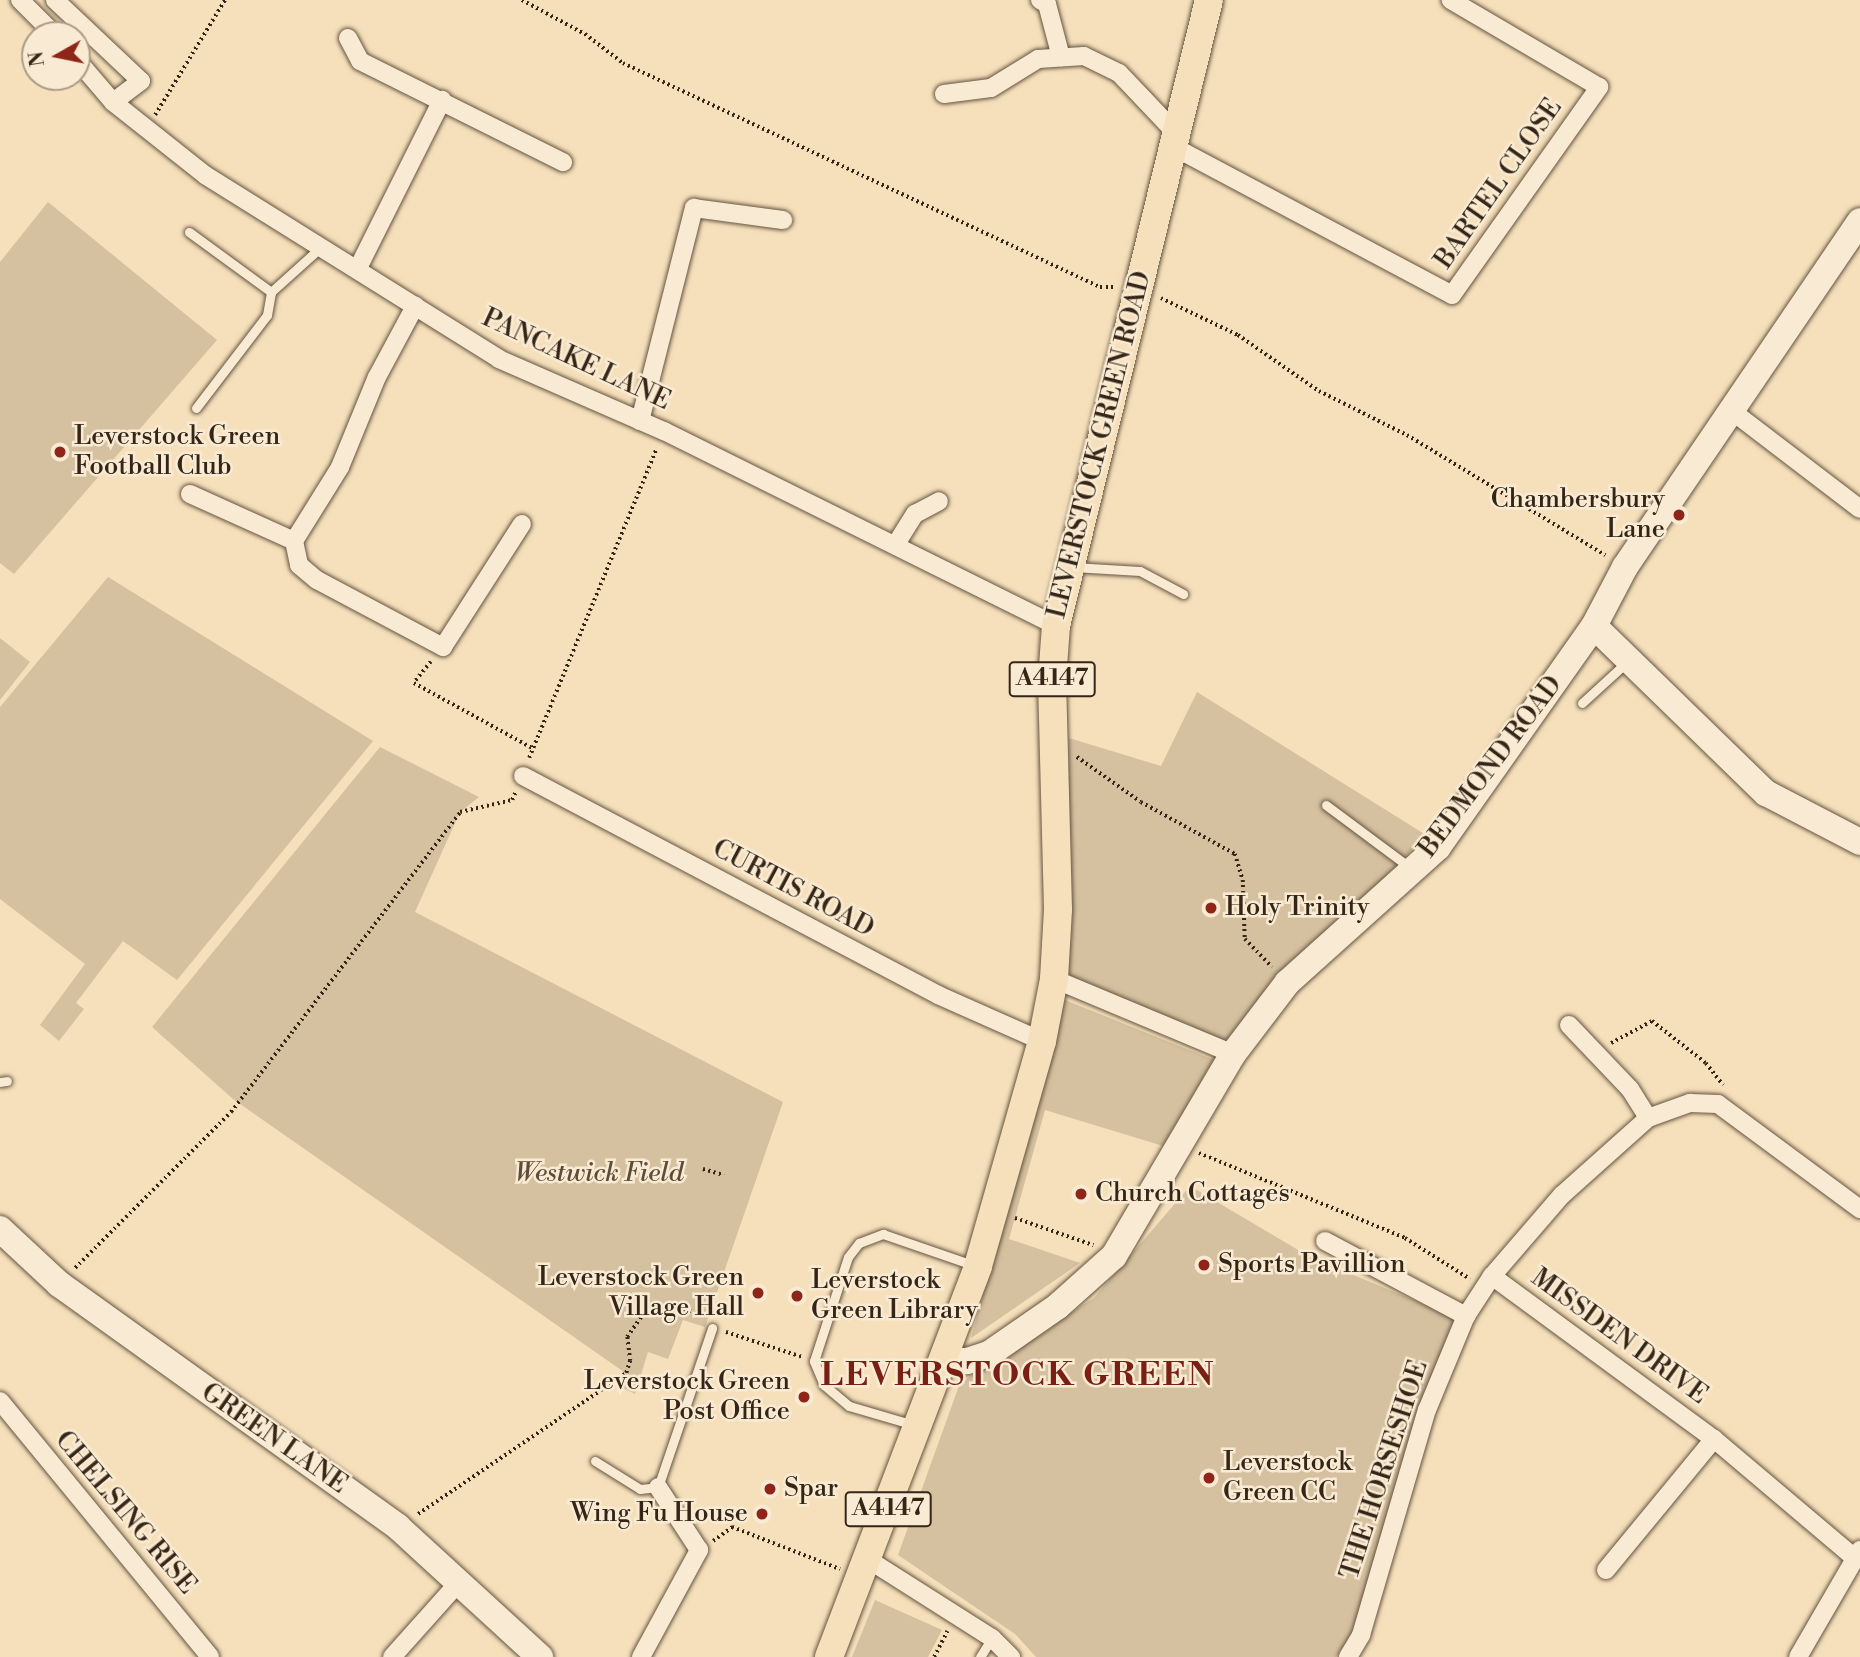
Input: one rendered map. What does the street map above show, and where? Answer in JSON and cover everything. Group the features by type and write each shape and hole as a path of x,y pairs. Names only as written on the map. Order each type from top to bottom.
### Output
{"main road":[{"name":"LEVERSTOCK GREEN ROAD","path":"829,1657 945,1360 978,1266 996,1211 1042,1041 1054,979 1059,909 1055,742 1056,626 1068,567 1209,0"}],"street":[{"path":"20,0 42,20 57,3 141,81 113,102"},
{"path":"1040,0 1047,4 1060,57"},
{"name":"BARTEL CLOSE","path":"1173,139 1452,295 1599,87 1451,0"},
{"path":"348,38 360,61 563,162"},
{"path":"944,94 992,88 1038,59 1084,56 1119,73 1173,139"},
{"name":"PANCAKE LANE","path":"91,76 113,102 205,174 499,359 664,431 1056,626"},
{"path":"358,268 442,100"},
{"path":"640,421 694,208 783,220"},
{"name":"BEDMOND ROAD","path":"945,1360 967,1361 989,1353 1058,1306 1114,1256 1233,1054 1287,983 1438,847 1594,626 1625,567 1860,221"},
{"path":"415,306 377,377 340,467 294,541 299,565 317,580 443,647 522,524"},
{"path":"1732,411 1860,509"},
{"path":"190,494 294,541"},
{"path":"895,544 915,514 939,501"},
{"path":"1594,626 1766,793 1860,842"},
{"name":"CURTIS ROAD","path":"523,776 937,995 1042,1041"},
{"path":"1054,979 1233,1054"},
{"path":"1569,1025 1630,1090 1648,1118"},
{"name":"THE HORSESHOE","path":"1348,1657 1361,1635 1427,1410 1466,1316 1489,1282 1562,1195 1648,1118 1690,1103 1718,1104 1860,1209"},
{"name":"GREEN LANE","path":"0,1229 59,1284 397,1527 460,1581 540,1657"},
{"path":"1325,1241 1466,1316"},
{"name":"MISSDEN DRIVE","path":"1489,1282 1714,1439 1858,1554"},
{"name":"CHELSING RISE","path":"0,1401 6,1425 210,1657"},
{"name":"MISSDEN DRIVE","path":"1606,1570 1714,1439"},
{"path":"641,1657 699,1550 658,1488"},
{"path":"1798,1657 1858,1554"},
{"path":"865,1569 956,1615 992,1638 1011,1657"},
{"path":"392,1657 460,1581"}],"lane":[{"path":"189,232 271,292"},
{"path":"196,408 267,314 271,292 323,246"},
{"path":"1068,567 1139,571 1183,594"},
{"path":"1582,703 1629,660"},
{"path":"1326,805 1412,870"},
{"path":"919,1427 849,1406 824,1385 814,1361 848,1257 859,1243 883,1234 978,1266"},
{"path":"595,1461 640,1489 658,1488 712,1328"},
{"path":"980,1657 992,1638"}],"path":[{"path":"146,129 225,0"},
{"path":"522,0 585,34 624,63 1100,287 1139,288 1238,335 1319,391 1407,435 1625,567"},
{"path":"59,1284 231,1112 460,811 512,800 664,431"},
{"path":"443,647 414,683 532,748"},
{"path":"1055,742 1141,802 1235,854 1243,880 1245,939 1287,983"},
{"path":"1594,1052 1652,1021 1706,1063 1732,1099 1725,1109"},
{"path":"1181,1144 1260,1181 1405,1238 1489,1282"},
{"path":"703,1169 724,1175"},
{"path":"996,1211 1114,1256"},
{"path":"397,1527 626,1373 630,1361 627,1337 649,1306 704,1315 712,1328 814,1361"},
{"path":"699,1550 732,1527 865,1569"},
{"path":"934,1657 956,1615"}],"green space":[{"name":"Leverstock Green Football Club","path":"48,202 217,340 14,574 0,563 0,262"},
{"path":"108,577 373,741 177,980 123,941 76,1003 84,1009 59,1041 40,1025 85,964 0,899 0,707"},
{"path":"0,638 30,662 0,700"},
{"path":"1197,692 1426,835 1285,978 1230,1048 1063,977 1069,738 1161,766"},
{"name":"Westwick Field","path":"380,747 479,797 460,812 415,912 783,1102 705,1327 683,1320 668,1359 648,1352 635,1394 617,1385 624,1372 233,1099 152,1027"},
{"path":"1065,1000 1214,1060 1163,1146 1045,1110 1009,1239 1080,1263 971,1338"},
{"path":"1190,1186 1310,1257 1457,1318 1420,1409 1352,1633 1336,1657 1036,1657 1015,1634 898,1555 960,1383 1094,1298"},
{"path":"875,1600 942,1630 928,1657 852,1657"}],"place":[{"name":"Leverstock Green Football Club","path":"60,452"},
{"name":"Chambersbury Lane","path":"1679,515"},
{"name":"Holy Trinity","path":"1211,908"},
{"name":"Church Cottages","path":"1081,1194"},
{"name":"Sports Pavillion","path":"1204,1265"},
{"name":"Leverstock Green Village Hall","path":"758,1293"},
{"name":"Leverstock Green Library","path":"797,1296"},
{"name":"Leverstock Green Post Office","path":"804,1397"},
{"name":"Leverstock Green CC","path":"1209,1478"},
{"name":"Spar","path":"770,1489"},
{"name":"Wing Fu House","path":"762,1514"}],"district":[{"name":"LEVERSTOCK GREEN","path":"1018,1376"}]}
